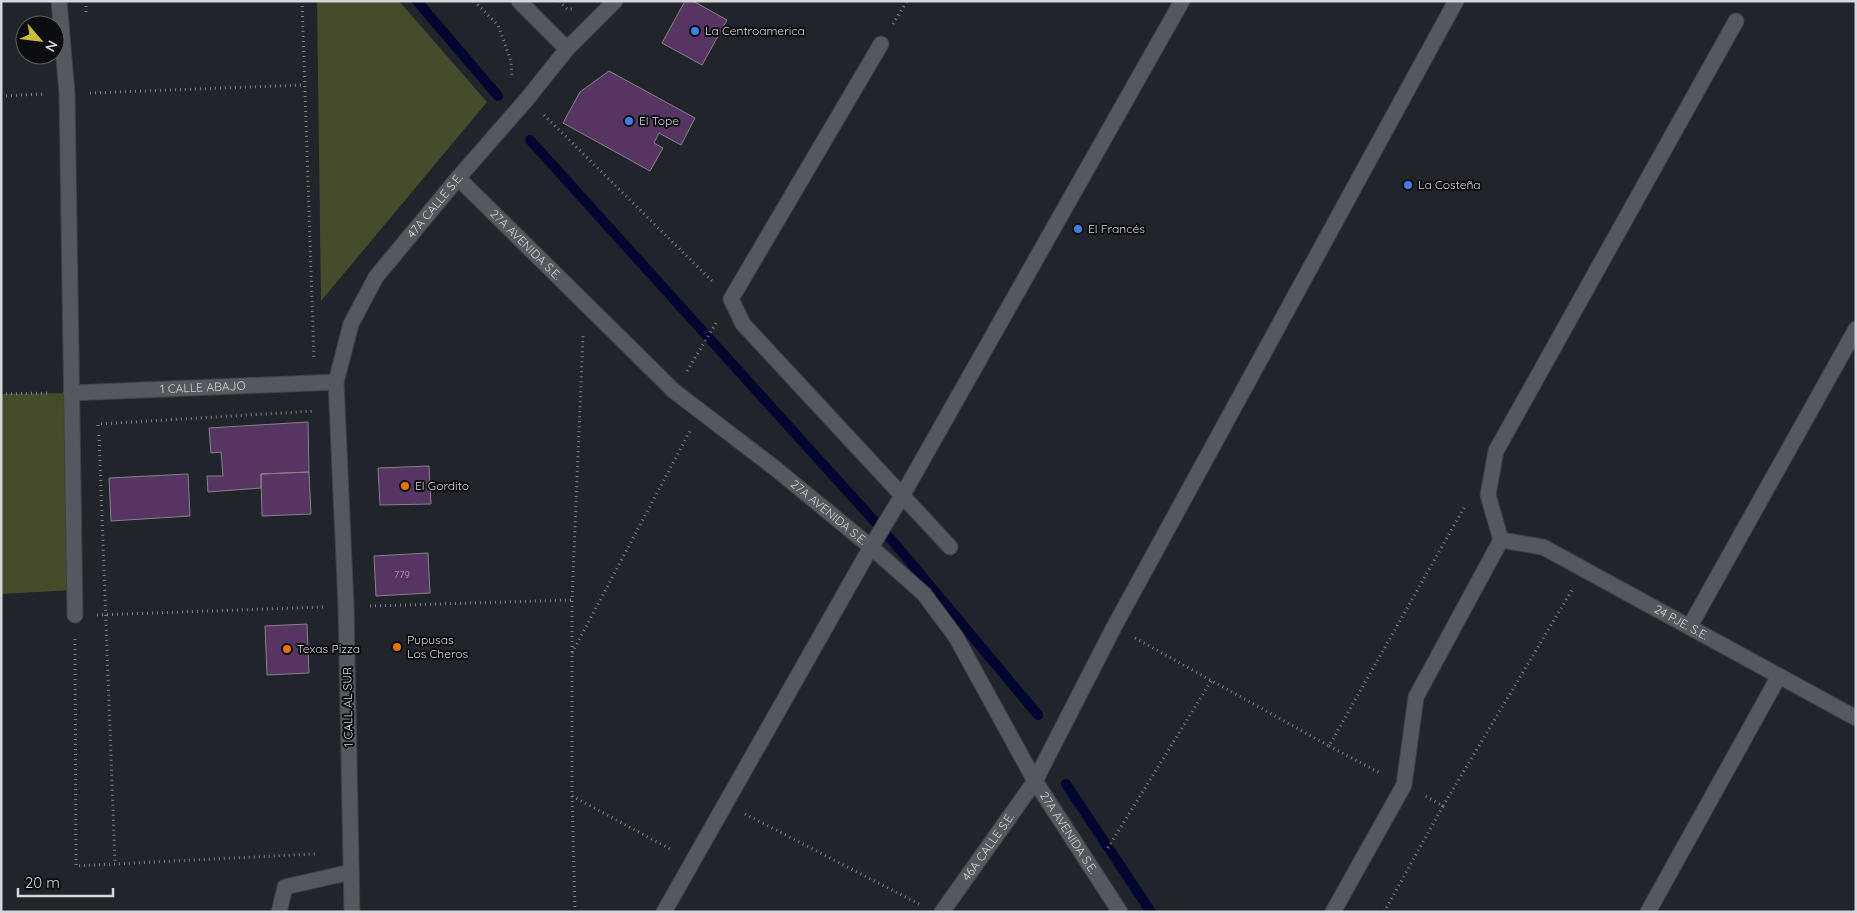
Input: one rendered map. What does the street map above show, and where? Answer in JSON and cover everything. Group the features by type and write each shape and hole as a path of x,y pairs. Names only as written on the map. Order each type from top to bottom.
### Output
{"street":[{"path":"59,1 67,93 74,615"},
{"path":"519,1 567,49"},
{"name":"47A CALLE S.E.","path":"336,382 351,324 376,277 567,49 615,1"},
{"path":"664,912 1182,1"},
{"name":"46A CALLE S.E.","path":"942,912 1038,776 1114,627 1456,1"},
{"path":"1334,912 1404,785 1416,697 1501,540 1488,495 1496,451 1736,21"},
{"path":"881,44 730,299 743,324 950,548"},
{"name":"27A AVENIDA S.E.","path":"458,178 674,392 875,541 924,594 956,636 1120,912"},
{"path":"1690,626 1856,329"},
{"name":"1 CALLE ABAJO","path":"71,393 336,382"},
{"name":"1 CALL AL SUR","path":"336,382 346,606 352,912"},
{"name":"24 PJE. S.E.","path":"1501,540 1543,547 1856,718"},
{"path":"1648,912 1779,676"},
{"path":"279,912 285,887 351,872"}],"path":[{"path":"86,1 87,20"},
{"path":"302,1 314,364"},
{"path":"1,96 304,85"},
{"path":"89,92 89,102"},
{"path":"527,99 730,299"},
{"path":"575,912 572,796 572,600 584,304"},
{"path":"699,351 718,318"},
{"path":"1,394 71,393"},
{"path":"115,864 98,424 316,411"},
{"path":"572,654 700,412"},
{"path":"1114,627 1329,746 1467,504"},
{"path":"1443,806 1571,590 1580,594"},
{"path":"322,597 322,617"},
{"path":"74,615 76,866 350,852"},
{"path":"1104,854 1211,680"},
{"path":"572,796 692,861"},
{"path":"725,803 925,907"}],"green space":[{"path":"317,1 399,1 487,102 321,301"},
{"path":"71,393 74,590 1,594 1,394"}],"building":[{"name":"La Centroamerica","path":"685,1 693,1 727,20 702,65 662,43"},
{"name":"El Tope","path":"609,71 695,118 681,145 659,133 654,143 663,148 650,171 563,123 580,92"},
{"path":"308,422 309,472 261,474 261,488 208,492 207,476 223,476 221,452 211,453 209,428"},
{"name":"El Gordito","path":"429,466 431,504 380,505 378,468"},
{"path":"309,472 311,514 262,516 261,474"},
{"path":"188,474 190,516 111,521 109,478"},
{"path":"428,553 430,593 376,596 374,556"},
{"name":"Texas Pizza","path":"307,624 309,673 267,675 265,626"}],"waterway":[{"path":"417,1 498,96"},
{"path":"530,140 896,545 1038,715"},
{"path":"1066,784 1151,912"}],"place":[{"name":"La Centroamerica","path":"695,31"},
{"name":"El Tope","path":"629,121"},
{"name":"La Costeña","path":"1408,185"},
{"name":"El Francés","path":"1078,229"},
{"name":"El Gordito","path":"405,486"},
{"name":"Pupusas Los Cheros","path":"397,647"},
{"name":"Texas Pizza","path":"287,649"}]}
